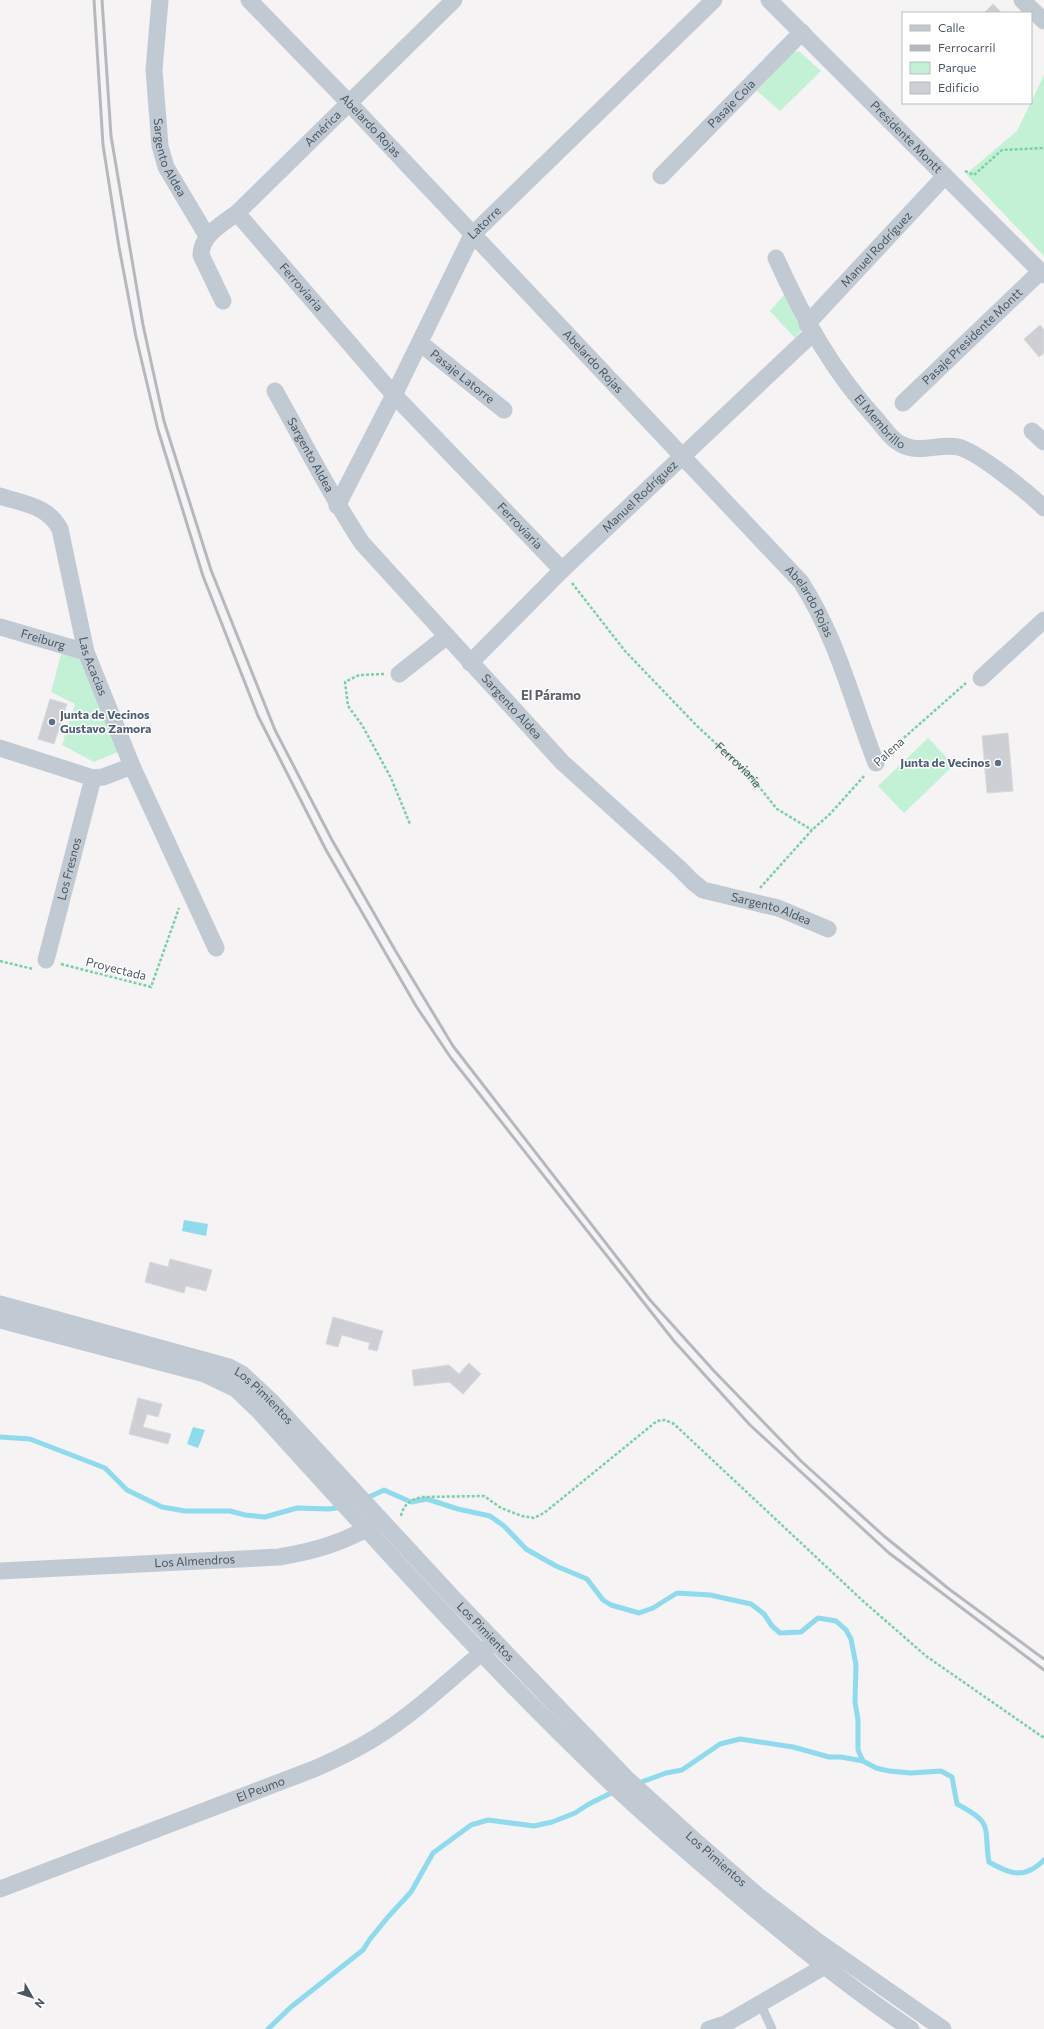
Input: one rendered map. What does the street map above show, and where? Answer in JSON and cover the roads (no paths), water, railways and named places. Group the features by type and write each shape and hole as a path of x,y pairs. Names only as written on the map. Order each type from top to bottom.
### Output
{"street":[{"name":"Sargento Aldea","path":"160,0 154,70 160,146 166,167 207,236"},
{"name":"Abelardo Rojas","path":"249,0 350,104 472,235 785,563 816,605 829,633 876,763"},
{"name":"América","path":"207,236 237,212 350,104 454,0"},
{"name":"Latorre","path":"337,506 420,343 472,235 714,0"},
{"name":"Presidente Montt","path":"769,0 1042,273"},
{"path":"1022,0 1044,21"},
{"name":"Pasaje Coia","path":"661,176 802,32"},
{"name":"Manuel Rodríguez","path":"470,663 562,570 683,456 810,328 946,176"},
{"name":"Ferroviaria","path":"237,212 394,395 562,570"},
{"path":"207,236 201,247 201,255 223,301"},
{"name":"El Membrillo","path":"776,258 810,328 837,372 898,443 920,450 940,447 959,447 1003,474 1029,493 1044,508"},
{"name":"Pasaje Presidente Montt","path":"904,403 1042,273"},
{"name":"Pasaje Latorre","path":"420,343 504,410"},
{"name":"Sargento Aldea","path":"275,391 326,481 337,506 367,549 562,762 703,890 778,908 828,929"},
{"name":"Las Acacias","path":"0,496 37,508 49,514 60,529 86,652 132,766 216,948"},
{"path":"981,678 1044,620"},
{"name":"Freiburg","path":"0,627 86,652"},
{"path":"399,674 447,636"},
{"path":"0,748 93,778 103,777 132,766"},
{"name":"Los Fresnos","path":"46,960 93,778"},
{"name":"Los Pimientos","path":"0,1304 229,1367 242,1374 272,1402 495,1642 626,1778 693,1840 757,1894 817,1941 943,2029"},
{"name":"Los Pimientos","path":"0,1320 205,1374 236,1389 259,1411 481,1653 608,1781 697,1861 793,1942 874,2004 911,2029"},
{"name":"Los Almendros","path":"0,1571 279,1557 308,1553 331,1546 381,1520"},
{"name":"El Peumo","path":"0,1889 314,1769 356,1750 382,1734 407,1715 495,1642"},
{"path":"709,2029 724,2024 825,1966"}],"lane":[{"path":"760,2003 772,2029"}],"water":[{"path":"184,1220 208,1224 206,1236 182,1231"},
{"path":"193,1427 205,1430 198,1448 187,1444"}],"waterway":[{"path":"0,1437 30,1439 105,1468 127,1490 162,1507 185,1511 230,1511 245,1515 265,1517 297,1508 329,1509 342,1507"},
{"path":"365,1499 384,1490 411,1502 427,1499 458,1509 490,1516 504,1526 526,1549 556,1566 587,1579 603,1600 611,1605 639,1613 653,1608 677,1593 710,1595 751,1604 764,1614 772,1626 780,1633 801,1632 818,1618 836,1621 846,1630 851,1639 856,1665 855,1702 858,1720 858,1750 863,1761 876,1768 889,1771 911,1773 941,1771 952,1777 957,1804 977,1816 985,1827 989,1862 1004,1870 1018,1873 1030,1870 1044,1860"},
{"path":"636,1784 666,1773 682,1770 720,1744 740,1739 793,1747 829,1757 841,1757 863,1761"},
{"path":"268,2029 291,2007 363,1950 388,1917 411,1892 433,1853 471,1825 488,1820 534,1826 552,1822 575,1813 615,1791"}],"railway":[{"path":"94,0 103,145 119,247 136,337 158,430 203,576 258,716 326,850 416,1006 451,1058 674,1341 750,1425 889,1553 1044,1670"},
{"path":"102,0 111,136 143,325 164,421 211,570 275,730 332,840 395,950 453,1046 650,1300 714,1371 802,1462 884,1536 949,1589 1044,1659"}],"place":[{"name":"Junta de Vecinos Gustavo Zamora","path":"52,722"},
{"name":"Junta de Vecinos","path":"998,763"}],"district":[{"name":"El Páramo","path":"551,695"}]}
